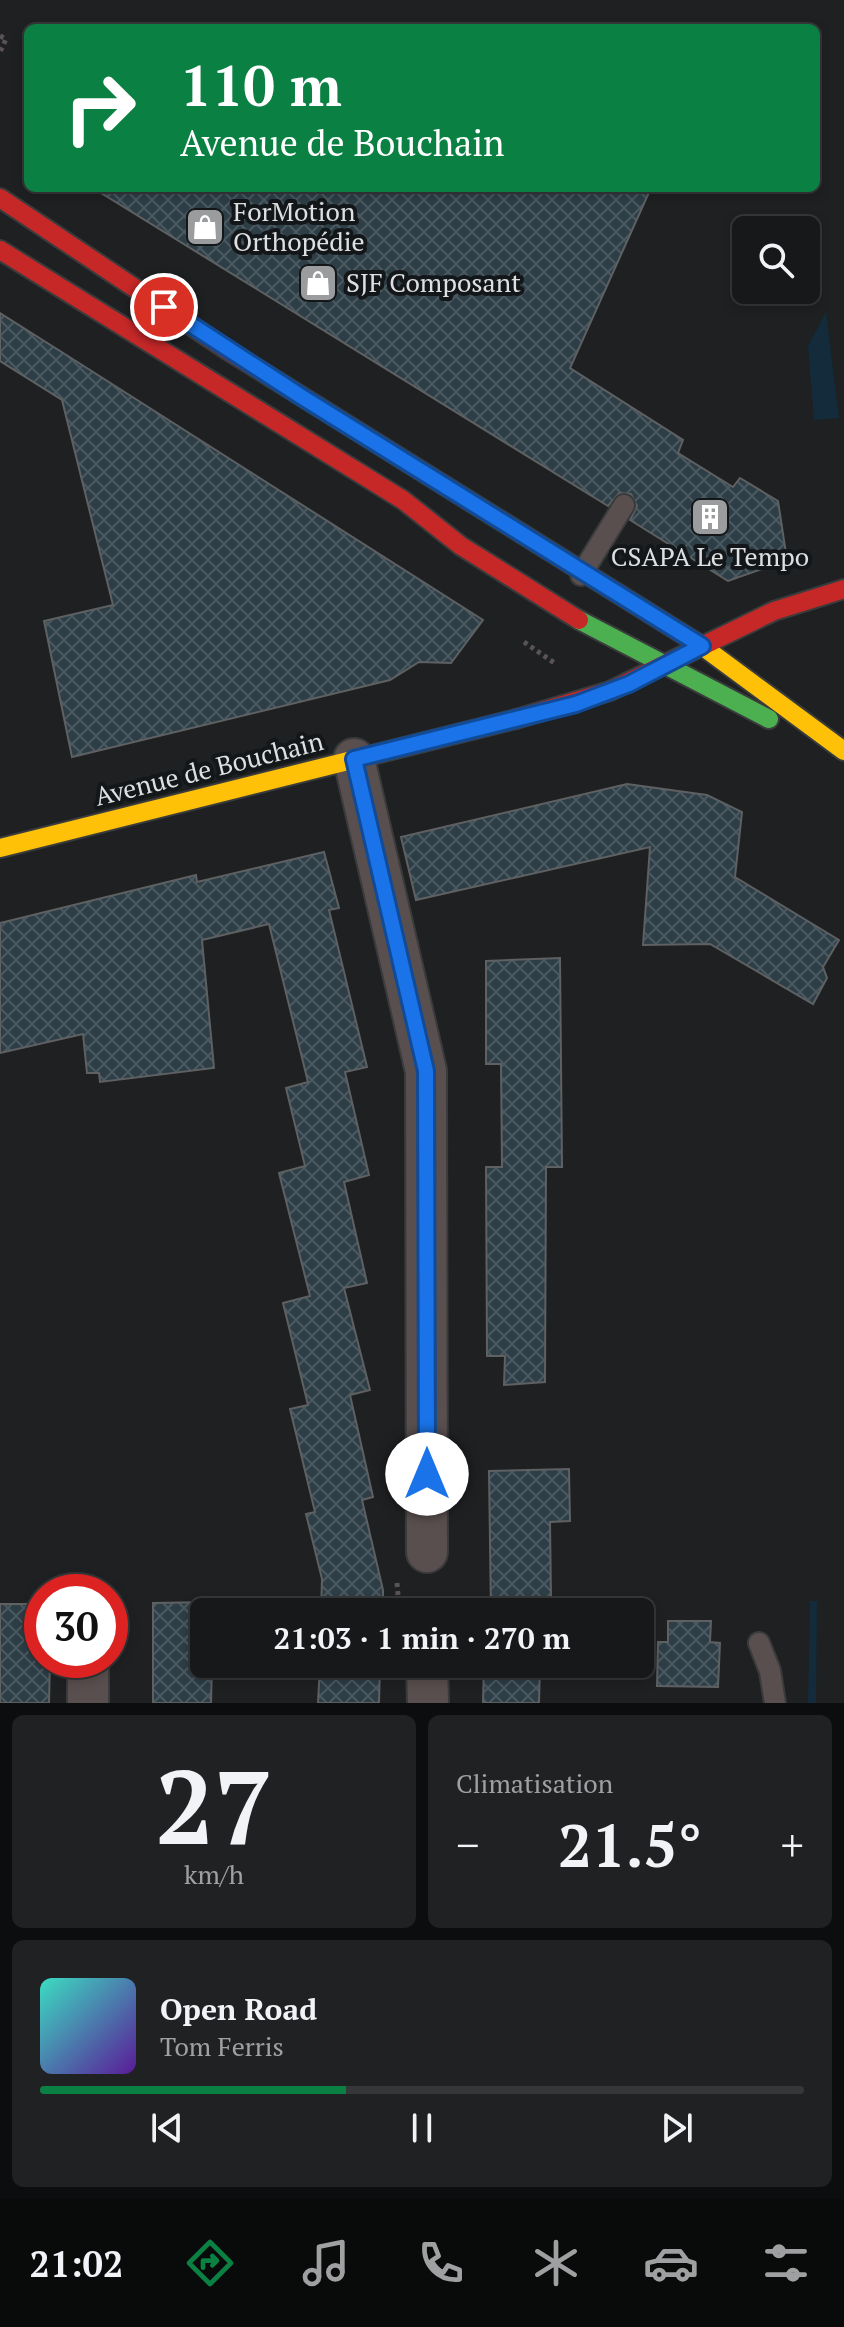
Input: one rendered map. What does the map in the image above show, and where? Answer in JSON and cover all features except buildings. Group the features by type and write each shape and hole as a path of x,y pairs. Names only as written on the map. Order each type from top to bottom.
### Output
{"main road":[{"path":"0,198 229,351 702,646 844,753"},
{"path":"0,250 403,500 461,546 557,607 663,666 844,753"},
{"name":"Avenue de Bouchain","path":"0,848 576,704 663,666 775,609 844,589"}],"street":[{"path":"354,759 426,1071 427,1552"},
{"path":"88,1678 88,1703"},
{"path":"427,1678 428,1703"}],"lane":[{"path":"557,607 583,572 624,505"},
{"path":"759,1643 770,1671 775,1703"}],"path":[{"path":"0,36 6,39 0,52"}],"shaded area":[{"path":"826,312 839,418 814,420 808,346"},
{"path":"810,1601 817,1601 816,1703 808,1703"}],"traffic: fast":[{"path":"579,620 769,719"}],"traffic: slow":[{"path":"410,464 702,646 844,751"},
{"path":"0,848 516,719"}],"traffic: jam":[{"path":"0,198 229,351 410,464"},
{"path":"0,250 403,500 461,546 579,620"},
{"path":"516,719 610,691 774,611 844,589"}],"place":[{"name":"ForMotion Orthopédie","path":"205,227"},
{"name":"SJF Composant","path":"318,283"},
{"name":"CSAPA Le Tempo","path":"710,517"}],"route":[{"path":"164,307 302,397 702,646 629,684 576,704 354,759 423,1044 426,1071 427,1474"}]}
